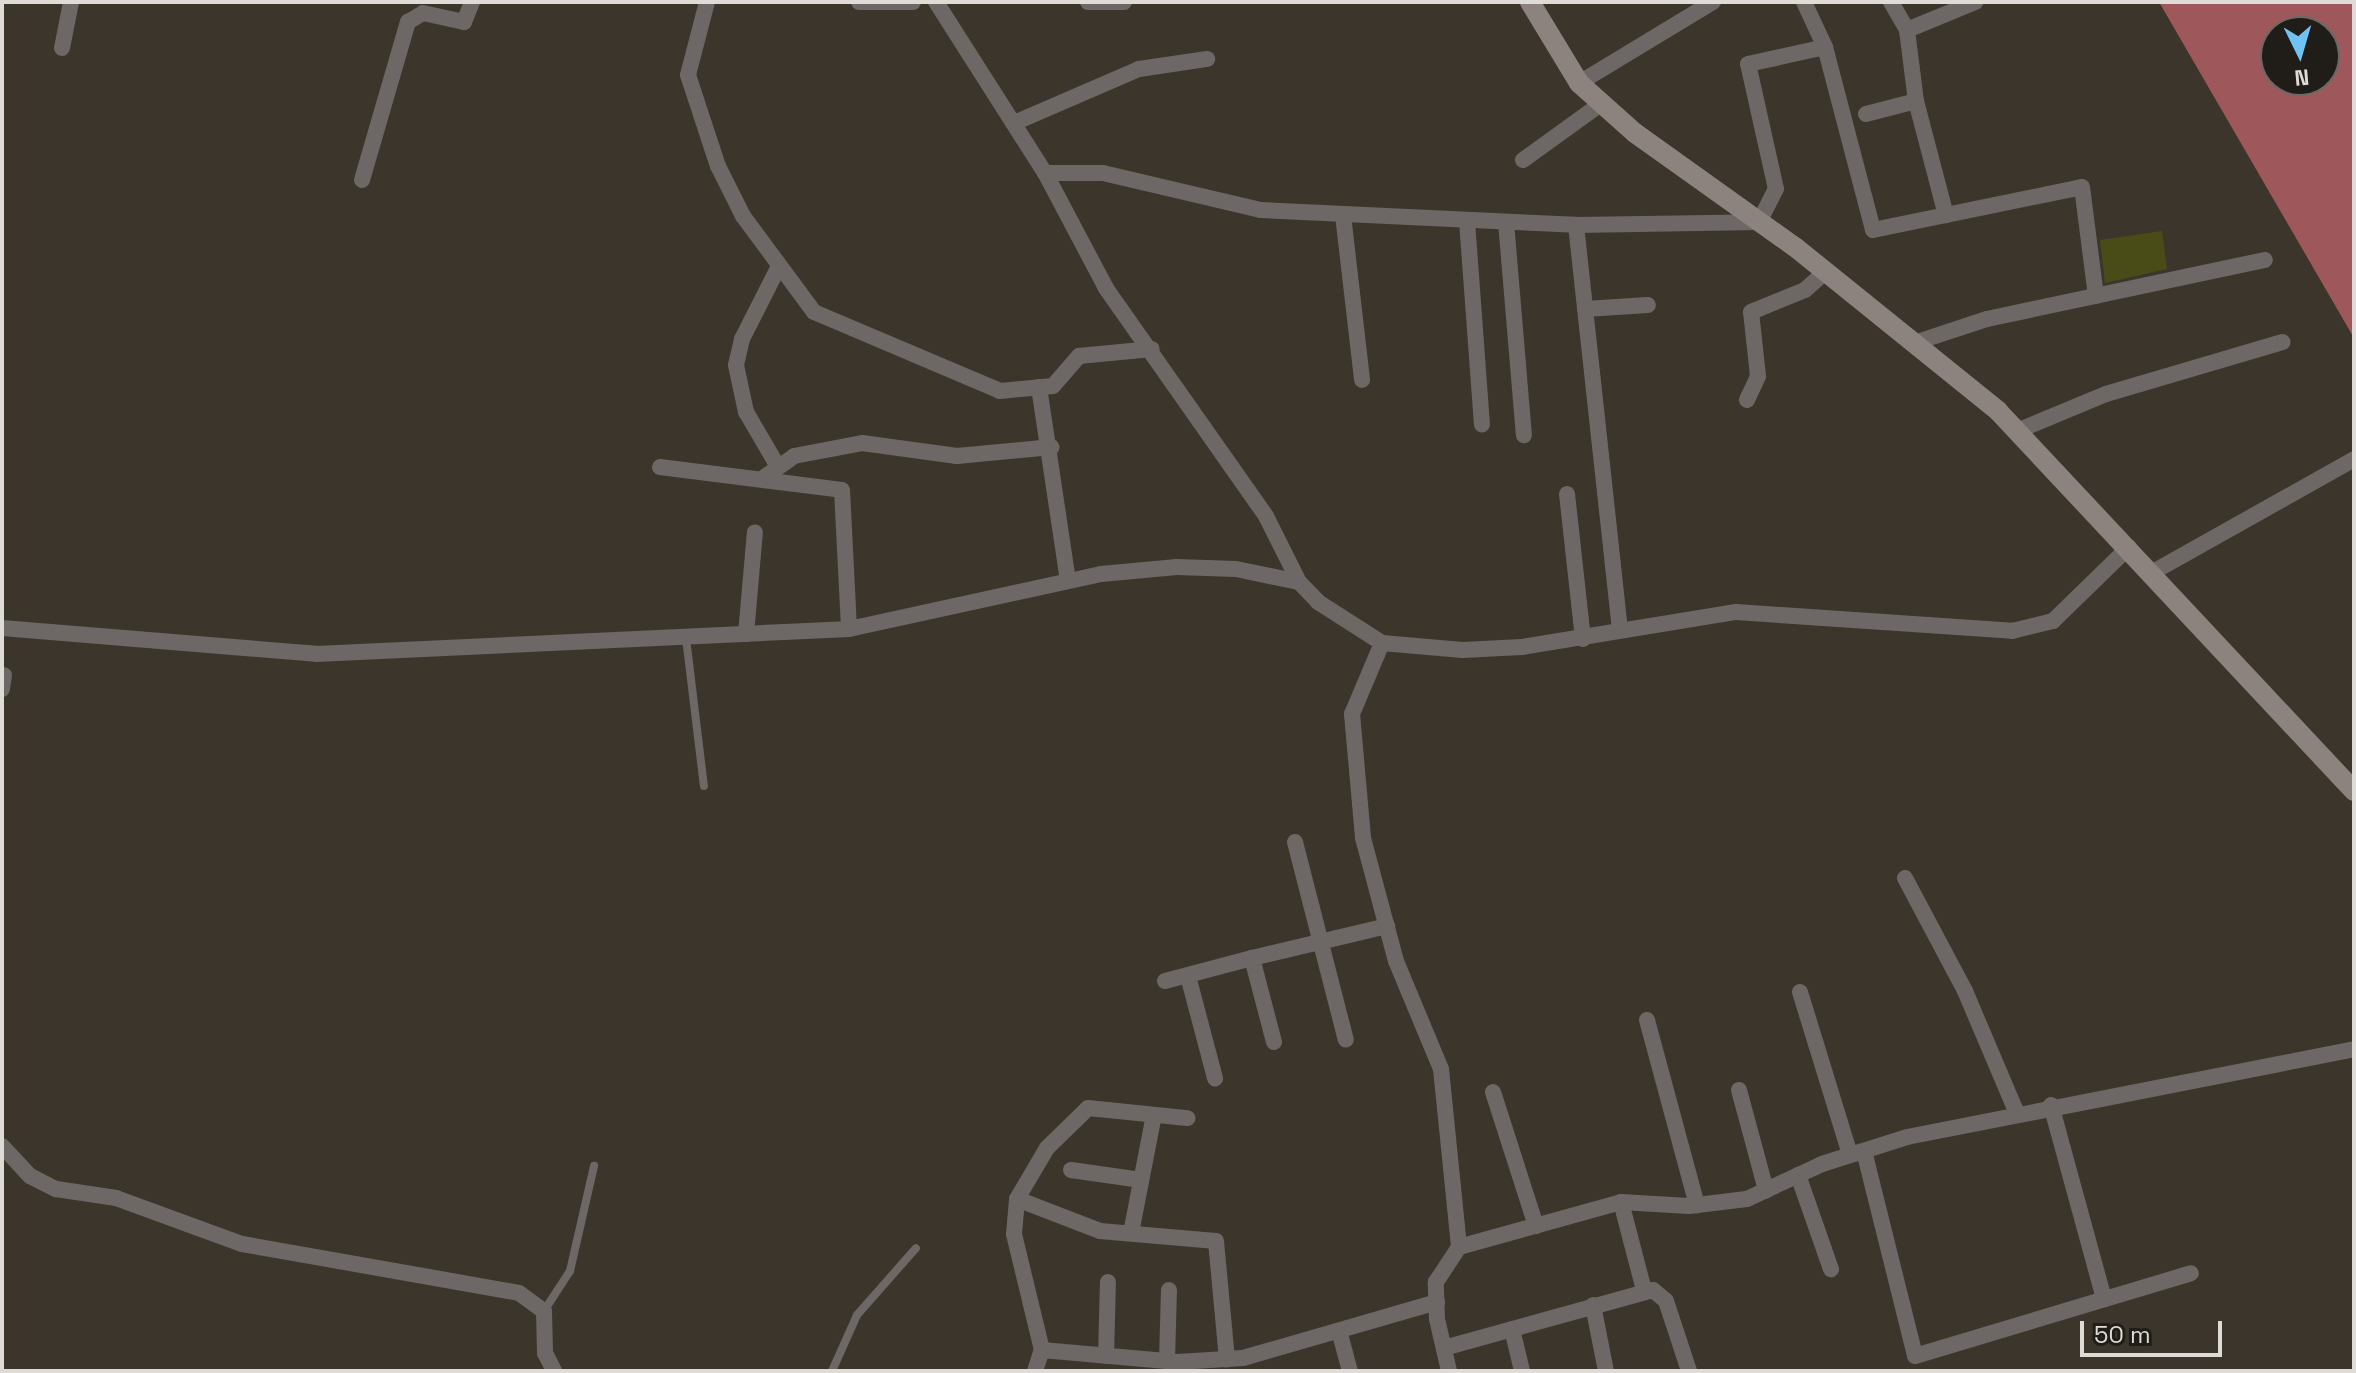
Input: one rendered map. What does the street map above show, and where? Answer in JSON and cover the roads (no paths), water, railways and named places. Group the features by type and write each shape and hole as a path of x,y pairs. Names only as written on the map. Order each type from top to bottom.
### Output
{"street":[{"path":"62,48 71,2"},
{"path":"362,180 408,22 423,13 464,22 472,2"},
{"path":"707,2 688,75 728,190 779,266 821,316 882,337 988,388 1039,387 1058,382 1074,357 1152,349"},
{"path":"859,2 913,2"},
{"path":"936,2 1045,173 1106,288 1152,349 1266,516 1299,582 1318,602 1382,643 1463,650 1583,639 1620,629 1736,612 2035,628 2063,613 2129,547"},
{"path":"1088,2 1124,2"},
{"path":"1530,2 1579,83 1914,343 2017,431 2153,572 2354,791"},
{"path":"1579,83 1713,2"},
{"path":"1804,2 1825,47 1873,230 2082,187 2088,193 2096,296"},
{"path":"1891,2 1907,30 1916,101 1946,215"},
{"path":"1907,30 1969,3"},
{"path":"1759,222 1776,189 1748,64 1825,47"},
{"path":"1014,123 1139,69 1207,59"},
{"path":"1866,114 1916,101"},
{"path":"1523,160 1602,103"},
{"path":"1045,173 1103,173 1261,210 1576,225 1759,222"},
{"path":"1343,215 1362,380"},
{"path":"1467,221 1482,424"},
{"path":"1506,222 1524,435"},
{"path":"1576,225 1620,629"},
{"path":"1914,343 2096,296 2265,260"},
{"path":"777,465 746,412 736,365 742,339 779,266"},
{"path":"1747,400 1758,376 1751,312 1797,294 1823,274"},
{"path":"1585,309 1648,305"},
{"path":"2017,431 2106,394 2283,342"},
{"path":"1039,387 1052,447 1068,581"},
{"path":"763,478 777,465 862,443 957,456 1052,447"},
{"path":"2153,572 2354,459"},
{"path":"660,467 842,490 849,629"},
{"path":"1567,494 1583,639"},
{"path":"746,634 755,532"},
{"path":"2,628 316,654 849,629 1068,581 1177,567 1236,569 1299,582"},
{"path":"1382,643 1352,714 1363,838 1387,926 1441,1069 1459,1247 1436,1282 1449,1371"},
{"path":"1295,842 1346,1040"},
{"path":"1905,878 1977,1014 2016,1111"},
{"path":"1165,981 1387,926"},
{"path":"1252,958 1274,1042"},
{"path":"1188,976 1215,1078"},
{"path":"1800,992 1857,1153 1915,1356 2191,1273"},
{"path":"1647,1020 1697,1205"},
{"path":"1459,1247 1621,1202 1697,1205 1766,1190 1857,1153 2016,1111 2354,1049"},
{"path":"1739,1090 1766,1190"},
{"path":"1493,1092 1536,1226"},
{"path":"2051,1105 2104,1299"},
{"path":"1035,1371 1042,1350 1014,1234 1017,1199 1047,1148 1088,1108 1187,1118"},
{"path":"1131,1233 1154,1115"},
{"path":"2,1146 30,1176 56,1189 116,1198 283,1253 519,1293 544,1311 545,1353 554,1371"},
{"path":"1071,1170 1141,1180"},
{"path":"1798,1175 1831,1269"},
{"path":"1017,1199 1100,1231 1216,1241 1227,1359"},
{"path":"1621,1202 1644,1290"},
{"path":"1106,1356 1108,1282"},
{"path":"1167,1361 1169,1290"},
{"path":"1444,1348 1644,1290 1666,1301 1689,1371"},
{"path":"1042,1350 1167,1361 1227,1359 1340,1334 1437,1302"},
{"path":"1593,1305 1606,1371"},
{"path":"1512,1329 1522,1371"},
{"path":"1340,1334 1350,1371"}],"lane":[{"path":"686,638 704,786"},
{"path":"544,1311 570,1271 594,1166"},
{"path":"832,1371 857,1315 916,1248"}]}
